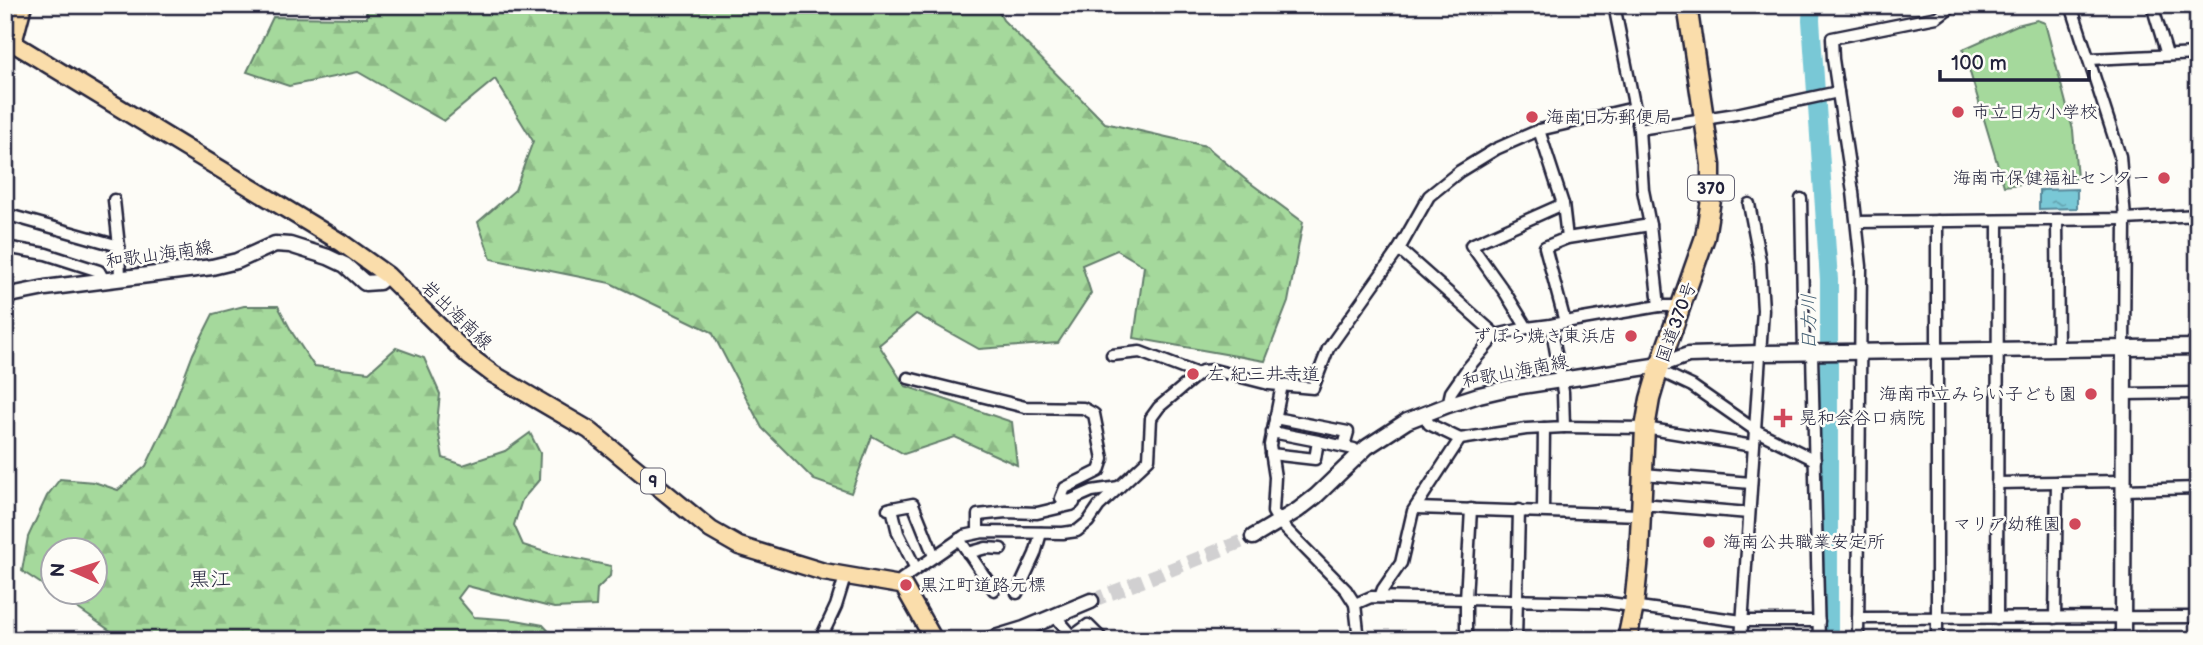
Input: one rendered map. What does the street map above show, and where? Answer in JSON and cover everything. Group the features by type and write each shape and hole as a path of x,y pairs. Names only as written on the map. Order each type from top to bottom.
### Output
{"highway":[{"name":"国道370号","path":"1627,640 1634,607 1645,428 1659,368 1705,237 1711,200 1711,165 1687,5"}],"main road":[{"name":"岩出海南線","path":"23,5 9,42 342,243 387,275 469,356 493,374 589,430 711,530 739,546 845,577 900,584"},
{"name":"和歌山海南線","path":"5,296 45,288 212,267 237,261 275,244 290,245 328,257 345,265 365,283 379,282 387,275"},
{"name":"和歌山海南線","path":"1253,537 1316,496 1367,447 1406,421 1479,395 1561,380 1659,368 1688,355 2198,347"},
{"path":"2123,640 2124,348"},
{"path":"900,584 934,640"},
{"path":"995,639 1091,601"}],"street":[{"path":"1614,5 1639,129 1643,190 1650,225 1659,306"},
{"path":"2071,5 2120,156 2125,219 2124,348"},
{"path":"2152,5 2167,55"},
{"path":"1858,640 1858,352 1861,266 1857,222 1835,93 1832,38 1937,17 1952,6"},
{"path":"2090,59 2198,54"},
{"path":"1639,129 1704,120 1835,93"},
{"path":"900,584 902,579 959,539 978,533 1077,531 1088,522 1099,506 1149,459 1151,418 1159,407 1202,371 1214,370 1282,385 1313,388 1328,349 1399,249 1429,196 1460,171 1496,149 1539,130 1634,108"},
{"path":"1539,130 1563,204 1567,238"},
{"path":"1801,199 1815,460 1819,640"},
{"path":"5,247 46,254 99,271 113,281 119,246 114,200"},
{"path":"1527,328 1471,246 1563,204"},
{"path":"1741,640 1763,310 1760,261 1749,204"},
{"path":"5,214 119,246"},
{"path":"1857,222 2125,219 2198,215"},
{"path":"2057,220 2057,349"},
{"path":"1937,221 1937,640"},
{"path":"1997,618 1998,221"},
{"path":"1565,322 1545,247 1567,238 1650,225"},
{"path":"1399,249 1496,335"},
{"path":"1448,405 1451,392 1496,335 1659,306 1682,306"},
{"path":"1551,325 1561,380 1564,427"},
{"path":"1112,355 1140,352 1198,374"},
{"path":"1659,368 1692,386 1755,430 1815,460"},
{"path":"908,378 1025,407 1083,408 1094,414 1102,458 1098,471 1065,488 1061,498 1069,501 1091,491 1119,487"},
{"path":"1282,385 1272,432 1271,454 1275,477 1273,512 1279,522 1346,590 1355,604 1359,640"},
{"path":"2124,394 2197,393 2198,555"},
{"path":"1424,414 1429,425 1460,439 1486,433 1544,428 1645,428 1753,446"},
{"path":"1275,418 1348,432 1344,446"},
{"path":"1543,511 1544,428"},
{"path":"1272,432 1344,446 1360,454"},
{"path":"1380,597 1401,563 1413,510 1460,439"},
{"path":"1271,454 1315,459 1318,441"},
{"path":"1643,474 1751,483"},
{"path":"1997,483 2057,482 2197,488"},
{"path":"2055,618 2057,482"},
{"path":"908,491 934,556"},
{"path":"978,533 978,515 1037,513 1071,505 1079,496"},
{"path":"913,504 889,509 916,569"},
{"path":"1416,508 1749,513"},
{"path":"1466,640 1471,509"},
{"path":"1516,640 1520,510"},
{"path":"1017,593 1035,554 1041,533"},
{"path":"959,539 994,590"},
{"path":"968,553 986,548 1001,550"},
{"path":"820,640 836,606 845,577"},
{"path":"1355,604 1371,597 1602,602 1742,621 1819,621"},
{"path":"1055,616 1074,638 1088,625 1103,640"},
{"path":"1858,618 2198,617"}],"green space":[{"path":"366,5 995,5 1003,20 1105,123 1206,146 1303,222 1288,302 1265,361 1134,338 1144,266 1117,250 1082,265 1091,293 1058,343 979,349 916,314 879,345 905,386 1012,422 1017,465 955,437 904,454 872,436 851,493 814,480 762,428 712,332 610,283 491,259 478,222 515,190 533,141 495,79 444,121 358,72 289,86 247,72 273,17 367,18"},
{"path":"2037,20 2045,23 2073,130 2077,178 2004,186 1963,49 2017,25"},
{"path":"244,306 278,306 314,366 369,372 396,348 424,358 440,394 437,423 443,458 463,465 505,451 530,433 540,453 539,480 522,500 514,525 523,545 611,566 610,576 597,589 596,606 554,608 467,586 458,598 474,617 543,625 557,640 124,640 74,606 108,606 108,536 38,536 38,582 22,571 28,537 47,496 60,479 94,482 118,490 146,466 168,420 193,354 213,314"}],"water":[{"path":"2077,189 2077,208 2039,209 2039,190"}],"waterway":[{"name":"日方川","path":"1812,5 1829,280 1829,640"}],"tunnel":[{"path":"1091,601 1253,537"}],"place":[{"name":"市立日方小学校","path":"1958,112"},
{"name":"海南日方郵便局","path":"1532,117"},
{"name":"海南市保健福祉センター","path":"2164,178"},
{"name":"ずぼら焼き東浜店","path":"1631,336"},
{"name":"左 紀三井寺道","path":"1193,374"},
{"name":"海南市立みらい子ども園","path":"2091,394"},
{"name":"晃和会谷口病院","path":"1783,418"},
{"name":"マリア幼稚園","path":"2075,524"},
{"name":"海南公共職業安定所","path":"1709,542"},
{"name":"黒江町道路元標","path":"906,585"}],"district":[{"name":"黒江","path":"210,579"}]}
